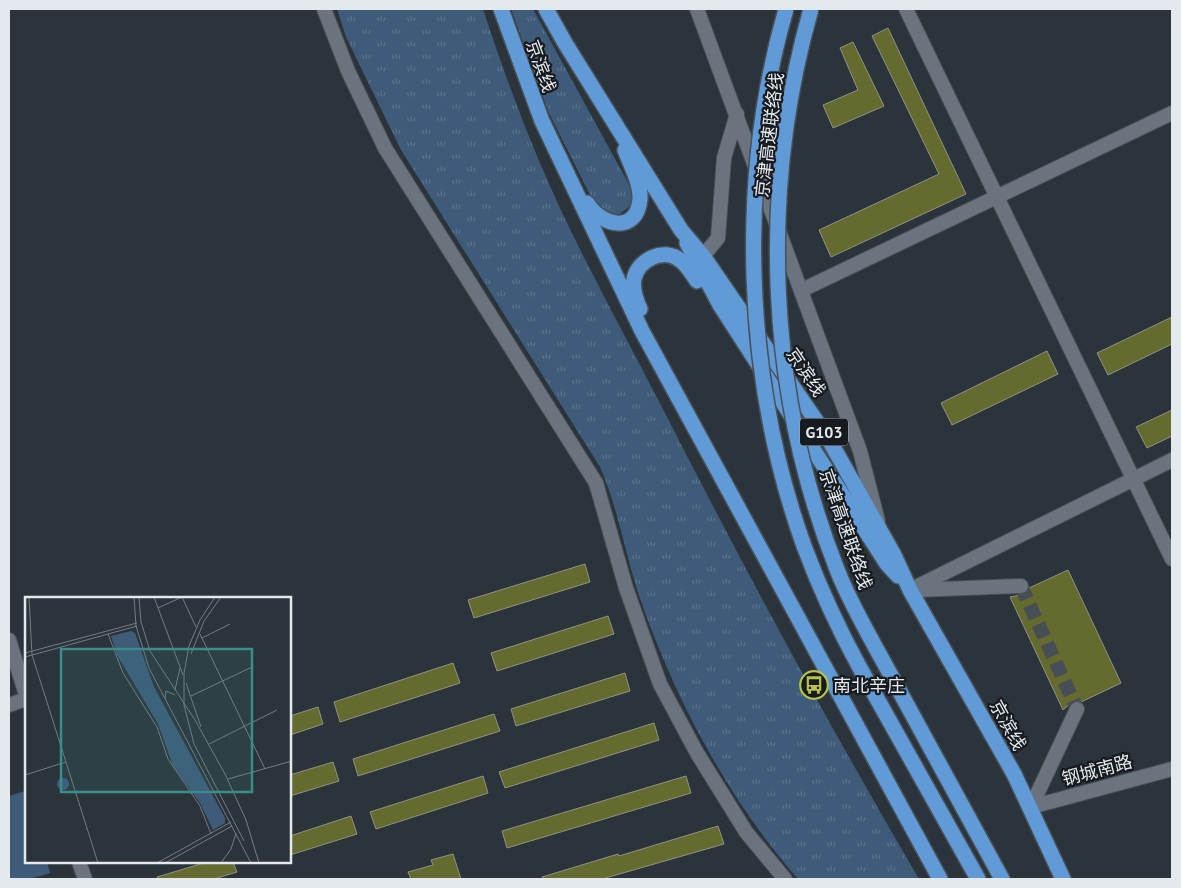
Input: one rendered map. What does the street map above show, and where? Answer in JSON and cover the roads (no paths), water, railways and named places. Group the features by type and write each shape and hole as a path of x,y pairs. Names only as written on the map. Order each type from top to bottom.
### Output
{"highway":[{"name":"京滨线","path":"501,9 521,69 547,132 613,273 670,382 940,879"},
{"name":"京滨线","path":"546,9 680,230 704,256 828,438 881,531 910,590 1031,807 1063,879"},
{"name":"京津高速联络线","path":"786,9 765,100 759,149 755,251 759,350 770,422 798,527 821,590 861,670 978,879"},
{"name":"京津高速联络线","path":"811,9 794,74 781,160 778,242 781,327 799,446 825,538 851,602 1002,879"},
{"path":"547,132 560,150 594,214 613,224 622,223 631,218 637,210 639,189 612,120"},
{"path":"680,230 693,258 739,336 887,564 910,590"},
{"path":"670,382 663,357 635,294 636,274 642,264 650,258 669,255 680,259 739,336"}],"street":[{"path":"324,9 348,71 385,148 596,483 626,588 660,684 697,754 746,832 785,879"},
{"path":"697,9 860,451 881,531"},
{"path":"906,9 1172,559"},
{"path":"704,256 718,238 724,158 737,114"},
{"path":"802,290 1172,114"},
{"path":"910,590 1172,460"},
{"path":"910,590 1021,586"},
{"path":"9,640 25,694"},
{"path":"9,705 25,697"},
{"path":"1031,807 1076,709"},
{"name":"钢城南路","path":"1031,807 1172,769"},
{"path":"79,863 85,879"}],"tunnel":[{"path":"1021,586 1077,709"}],"place":[{"name":"南北辛庄","path":"814,685"}]}
